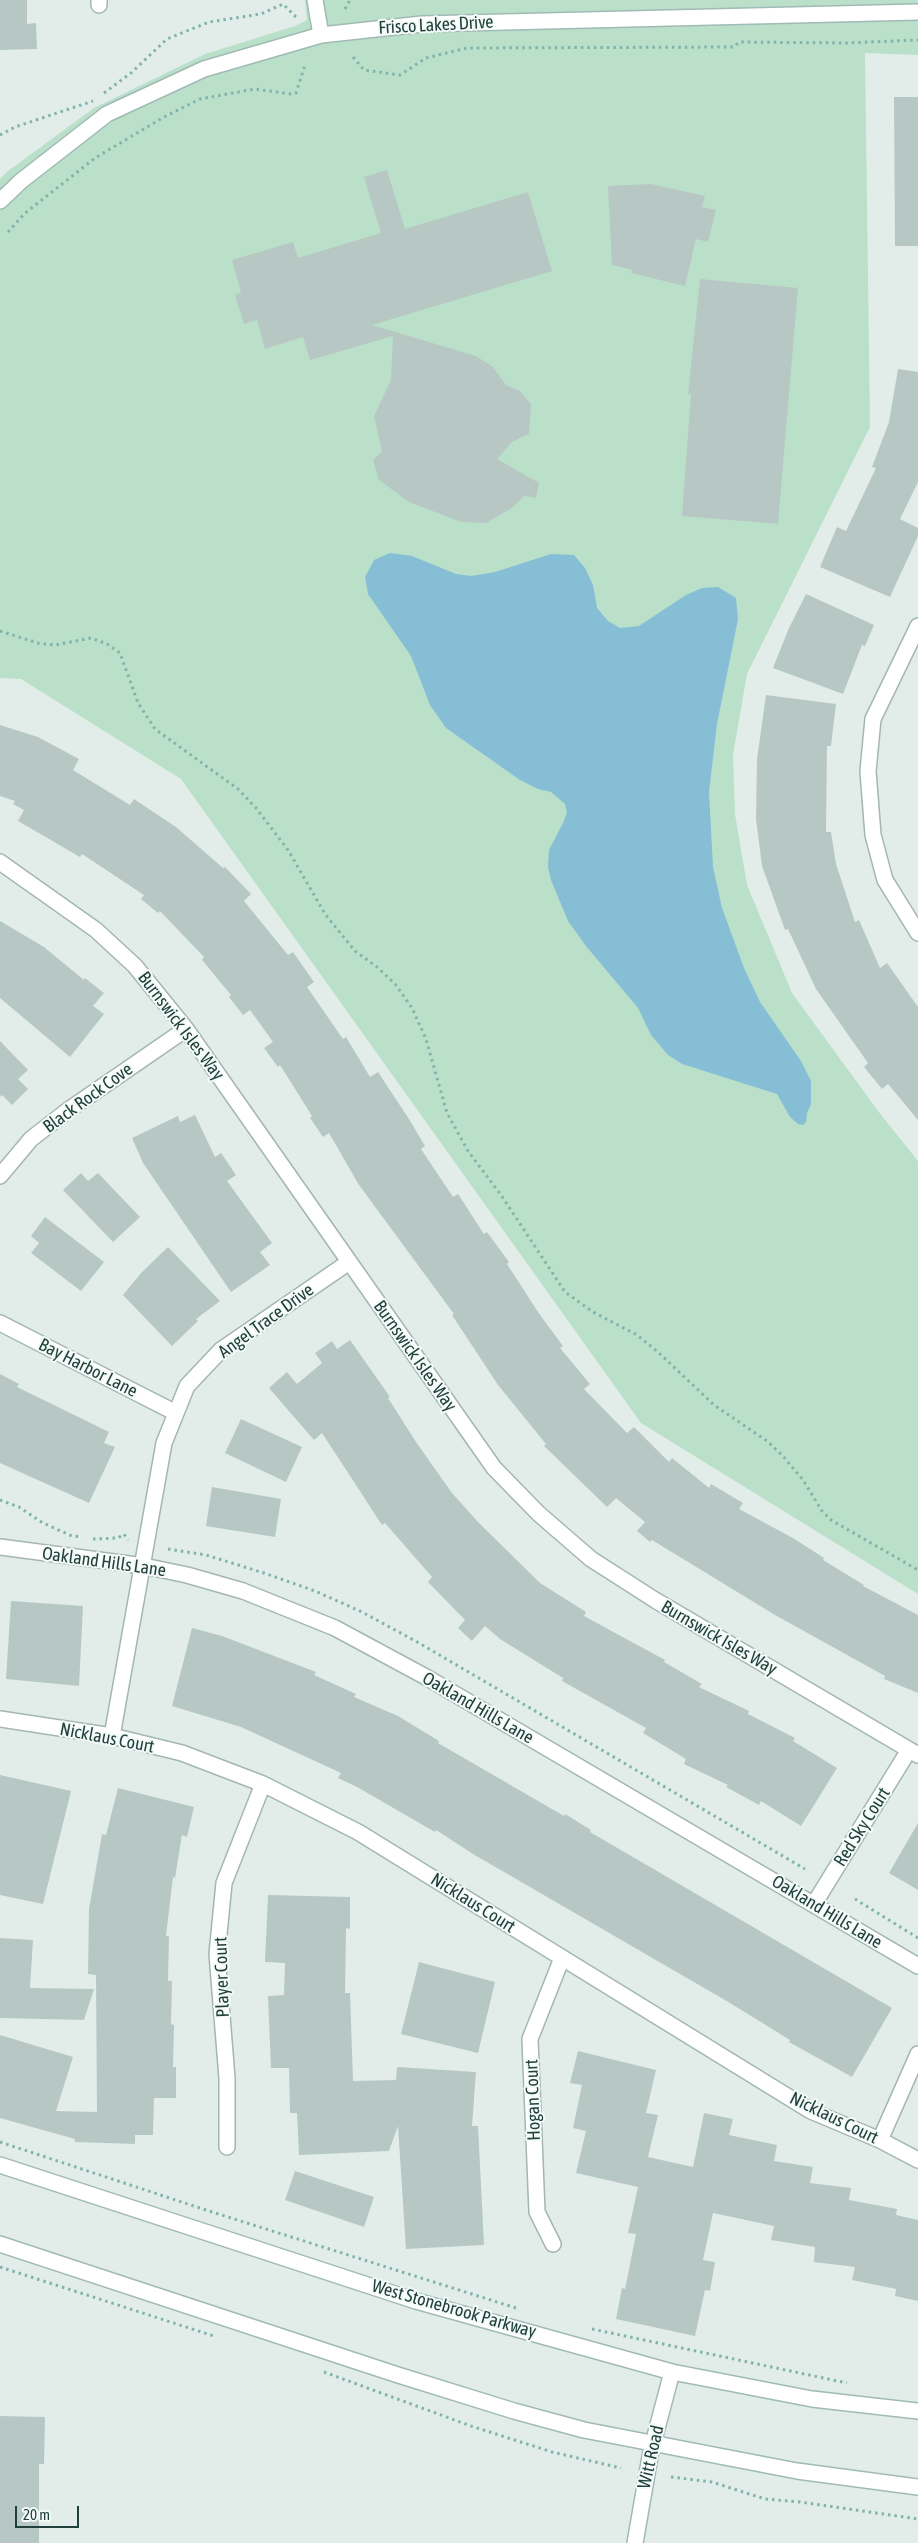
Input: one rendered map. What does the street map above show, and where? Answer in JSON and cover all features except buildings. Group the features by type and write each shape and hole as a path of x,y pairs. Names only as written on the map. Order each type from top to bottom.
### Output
{"street":[{"path":"315,0 322,35"},
{"name":"Frisco Lakes Drive","path":"0,201 21,181 107,114 204,69 322,35 431,23 918,12"},
{"path":"918,626 873,719 868,771 873,835 885,880 918,933"},
{"name":"Burnswick Isles Way","path":"0,862 96,930 135,966 186,1029 494,1468 539,1514 591,1559 655,1600 914,1753"},
{"name":"Black Rock Cove","path":"0,1176 31,1140 67,1111 186,1029"},
{"name":"Angel Trace Drive","path":"112,1736 144,1566 164,1443 187,1386 222,1350 349,1262"},
{"name":"Bay Harbor Lane","path":"0,1323 176,1413"},
{"name":"Oakland Hills Lane","path":"0,1547 144,1566 187,1575 243,1591 335,1628 426,1678 918,1966"},
{"name":"Nicklaus Court","path":"0,1719 112,1736 182,1753 264,1784 358,1832 811,2111 880,2140 918,2160"},
{"name":"Red Sky Court","path":"814,1904 914,1753"},
{"name":"Player Court","path":"227,2147 227,2078 218,1954 224,1883 264,1784"},
{"name":"Hogan Court","path":"553,2244 537,2212 530,2039 562,1958"},
{"path":"880,2140 918,2054"},
{"name":"West Stonebrook Parkway","path":"0,2165 416,2301 672,2372 812,2398 918,2411"},
{"path":"0,2244 398,2375 514,2411 584,2430 797,2471 918,2488"},
{"name":"Witt Road","path":"635,2543 653,2442 672,2372"}],"path":[{"path":"345,9 350,0"},
{"path":"0,135 15,127 97,99 131,73 167,39 209,22 262,14 283,2 297,18"},
{"path":"353,57 364,70 400,75 426,58 467,48 734,46 739,42 846,43 918,40"},
{"path":"8,232 31,208 95,158 164,117 200,99 237,92 255,89 291,94 296,92 305,65"},
{"path":"0,630 38,643 56,645 90,638 107,644 120,653 138,703 155,729 238,789 256,808 288,850 325,914 355,951 378,967 396,985 412,1008 426,1039 447,1113 468,1151 501,1195 565,1292 593,1312 636,1335 658,1352 714,1405 767,1441 792,1467 822,1512 831,1520 918,1570"},
{"path":"0,1500 19,1507 43,1523 72,1536 96,1539 118,1538 124,1534 130,1542"},
{"path":"855,1899 918,1938"},
{"path":"0,2142 209,2211 526,2311"},
{"path":"0,2266 222,2338"},
{"path":"582,2327 849,2383"},
{"path":"322,2371 472,2426 552,2452 621,2468"},
{"path":"671,2477 712,2482 765,2499 800,2502 918,2519"}],"green space":[{"path":"305,0 918,0 918,55 865,53 870,427 747,674 733,755 735,814 747,885 792,993 878,1111 918,1161 918,1594 641,1423 181,779 21,679 0,678 0,179 8,171 94,108 205,54 295,26 307,20"}],"water":[{"path":"390,553 412,556 456,574 471,576 495,572 551,554 574,555 585,568 593,585 597,608 608,621 620,628 639,626 686,595 702,588 718,587 736,598 738,619 717,724 709,792 713,867 722,908 744,968 760,1002 801,1061 811,1081 811,1104 806,1122 803,1125 798,1124 790,1117 777,1094 682,1064 668,1055 651,1035 638,1008 586,946 568,921 551,880 548,867 549,850 567,812 565,804 551,792 538,789 520,780 446,728 430,705 411,656 368,594 365,577 374,560"}]}
